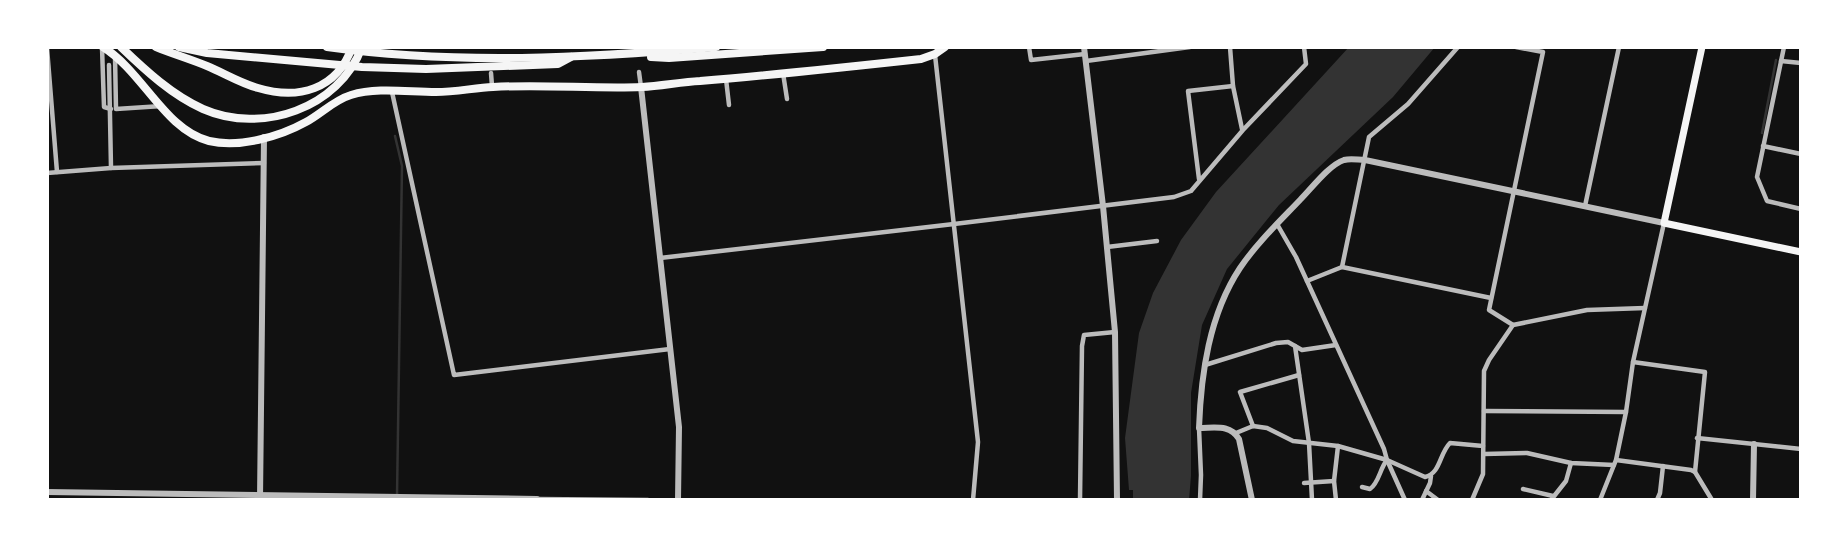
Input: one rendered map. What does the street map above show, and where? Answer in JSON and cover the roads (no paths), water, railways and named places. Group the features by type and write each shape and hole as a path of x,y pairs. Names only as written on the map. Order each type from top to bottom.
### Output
{"highway":[{"path":"103,47 118,51 176,93 205,109 234,117 292,113 312,104 329,94 349,74 362,47"},
{"path":"156,47 209,66 255,88 293,93 310,90 337,74 352,47"},
{"path":"179,47 207,53 330,65 426,69 558,64 571,57"},
{"path":"327,47 447,57 571,57 716,47"},
{"path":"621,55 670,58 823,47"},
{"path":"118,51 184,130 207,140 231,143 264,137 304,123 337,101 369,92 449,92 492,87 641,87 784,70 921,59 945,47"}],"main road":[{"path":"1702,47 1664,223 1801,252"}],"street":[{"path":"103,47 104,107 113,109 162,106"},
{"path":"1030,47 1031,60 1190,47"},
{"path":"1230,47 1233,86 1242,130"},
{"path":"660,258 1174,197 1191,191 1242,130 1306,64 1304,47"},
{"path":"1342,267 1369,137 1408,104 1458,47"},
{"path":"1516,47 1543,52 1489,310 1513,325 1587,310 1645,308"},
{"path":"1585,207 1619,47"},
{"path":"1784,47 1757,177 1767,201 1801,209"},
{"path":"47,48 57,172"},
{"path":"111,168 118,51"},
{"path":"935,54 978,442 974,500"},
{"path":"1085,54 1104,206 1115,332 1117,500"},
{"path":"1781,61 1801,64"},
{"path":"109,65 113,109"},
{"path":"865,65 867,76"},
{"path":"784,70 787,99"},
{"path":"639,72 679,427 678,500"},
{"path":"491,73 492,87"},
{"path":"726,79 729,105"},
{"path":"1199,180 1188,91 1233,86"},
{"path":"392,92 454,375 670,349"},
{"path":"260,497 264,137"},
{"path":"1763,146 1801,154"},
{"path":"1200,500 1199,428 1205,365 1216,318 1226,294 1239,270 1277,224 1330,169 1342,161 1352,159 1664,223 1633,362 1615,463 1600,500"},
{"path":"47,173 265,163"},
{"path":"1277,224 1296,257 1405,500"},
{"path":"1107,247 1157,241"},
{"path":"1307,281 1342,267 1490,298"},
{"path":"1472,500 1483,474 1484,371 1513,325"},
{"path":"1080,500 1084,335 1115,332"},
{"path":"1205,365 1276,343 1287,342 1302,350 1336,345"},
{"path":"1295,346 1308,443 1312,500"},
{"path":"1633,362 1705,372 1695,472 1712,500"},
{"path":"1253,426 1240,392 1299,375"},
{"path":"1483,411 1626,412"},
{"path":"1236,433 1253,426 1267,428 1285,438 1338,446 1387,460 1425,477 1436,471 1444,449 1450,443 1483,446"},
{"path":"1199,428 1227,428 1236,433 1252,500"},
{"path":"1698,438 1801,449"},
{"path":"1753,500 1754,444"},
{"path":"1336,500 1334,481 1338,446"},
{"path":"1484,454 1527,453 1571,463 1663,466 1695,472"},
{"path":"1362,487 1370,489 1374,486 1382,465 1387,460"},
{"path":"1523,489 1552,498 1566,481 1571,463"},
{"path":"1657,500 1663,466"},
{"path":"1422,500 1430,483 1430,476"},
{"path":"1304,483 1334,481"},
{"path":"1426,491 1438,500"},
{"path":"47,492 260,497 648,500"}],"waterway":[{"path":"1762,133 1776,60"},
{"path":"395,136 402,166 397,496"}]}
